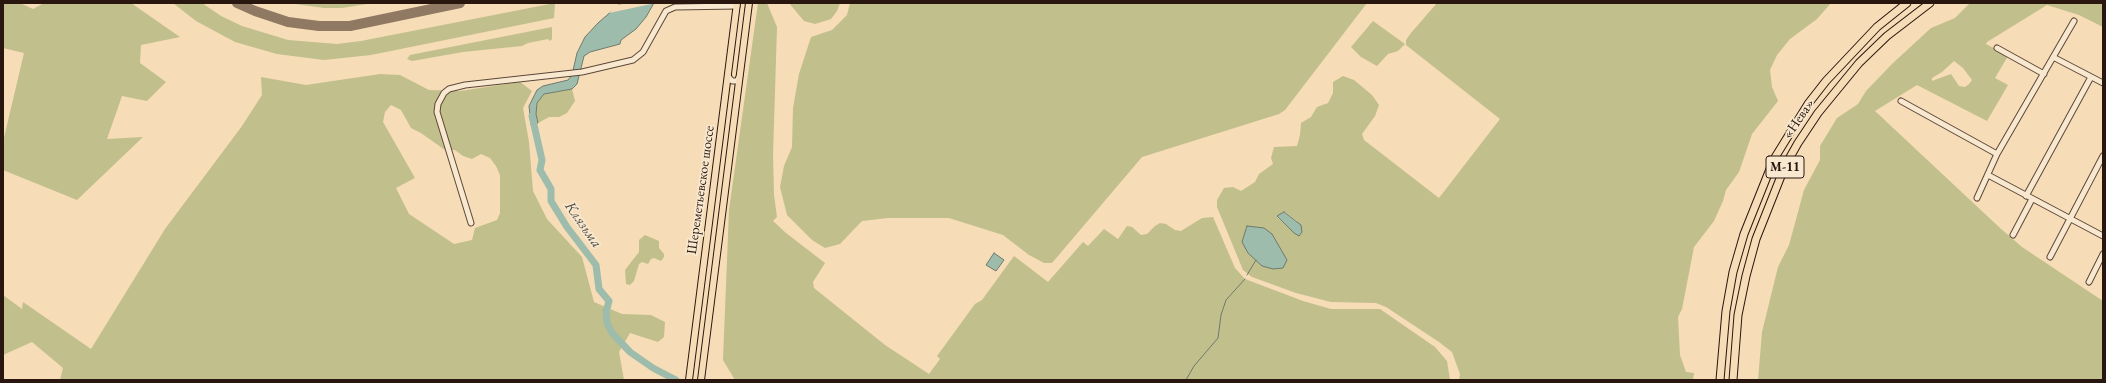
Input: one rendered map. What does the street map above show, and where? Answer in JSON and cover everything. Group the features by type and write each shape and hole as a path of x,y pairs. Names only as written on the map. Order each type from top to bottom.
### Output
{"highway":[{"name":"«Нева»","path":"1720,380 1726,311 1733,272 1744,234 1774,159 1808,104 1826,81 1877,27 1907,3"},
{"name":"«Нева»","path":"1733,380 1738,315 1746,276 1756,239 1785,166 1818,112 1859,63 1887,36 1930,3"}],"main road":[{"name":"Шереметьевское шоссе","path":"701,379 749,3"},
{"name":"Шереметьевское шоссе","path":"689,380 737,4"}],"street":[{"path":"471,223 437,112 440,98 449,89 582,72 632,60 643,52 666,11 675,7 737,4"},
{"path":"1977,198 1997,154 2074,21"},
{"path":"1997,48 2044,74"},
{"path":"2053,57 2103,83"},
{"path":"728,76 732,81 737,80 740,76"},
{"path":"2026,196 2091,77"},
{"path":"1901,101 1997,154"},
{"path":"2050,257 2103,156"},
{"path":"1988,175 2103,236"},
{"path":"2013,235 2032,199"},
{"path":"2089,282 2103,254"}],"shaded area":[{"path":"3,3 20,3 33,9 44,3 131,3 180,37 141,45 140,63 166,82 147,101 122,96 107,139 143,137 77,200 3,170 3,142 24,53 3,48"},
{"path":"173,3 202,3 221,16 242,26 288,40 337,44 361,41 555,3 554,18 371,55 324,60 277,54 235,42 196,21"},
{"path":"288,3 373,3 342,8 324,8"},
{"path":"621,3 654,3 646,17 636,29 621,40 620,44 590,52 584,56 577,84 572,89 544,94 537,103 536,114 538,123 531,125 529,106 537,90 543,86 568,80 572,75 577,53 585,37 598,23"},
{"path":"758,3 767,3 777,27 773,155 774,195 777,217 773,221 825,263 813,282 814,288 885,345 929,374 940,359 937,356 975,304 982,300 1014,256 1048,282 1083,242 1088,246 1104,229 1118,239 1127,226 1132,227 1141,235 1147,234 1160,223 1166,224 1175,230 1181,231 1202,218 1213,217 1235,268 1245,279 1303,301 1331,309 1380,309 1435,347 1447,361 1450,380 735,380 723,360 729,210"},
{"path":"789,3 840,3 837,11 831,19 815,24 804,21"},
{"path":"850,3 1367,3 1285,110 1279,114 1142,157 1052,263 1044,263 1029,255 1003,235 949,218 888,218 862,221 840,244 825,248 812,240 787,215 780,187 784,166 792,147 793,108 799,74 811,37 832,30 847,15"},
{"path":"1437,3 1831,3 1817,19 1790,39 1777,55 1770,70 1772,87 1778,101 1752,134 1739,172 1726,190 1714,221 1694,247 1682,309 1678,317 1680,355 1686,372 1694,373 1693,380 1459,380 1460,374 1452,352 1386,307 1376,303 1331,302 1296,293 1252,277 1243,270 1217,207 1217,200 1224,188 1233,187 1241,191 1255,182 1259,174 1273,164 1271,158 1274,147 1297,146 1301,123 1311,117 1317,107 1328,103 1333,93 1333,82 1343,76 1354,80 1372,95 1379,105 1375,116 1362,134 1364,140 1439,198 1500,119 1406,45 1406,40","holes":["1285,212 1297,221 1294,233 1277,217"]},
{"path":"1970,3 2103,3 2103,27 2079,15 2047,5 1987,42 1986,44 2008,56 1995,78 2008,85 1987,121 1917,85 1875,111 2022,247 2103,301 2103,380 1758,380 1762,332 1778,267 1789,245 1804,190 1820,160 1820,146 1837,118 1858,104 1866,91 1893,63 1931,28 1955,18","holes":["1954,61 1963,68 1972,80 1965,87 1959,86 1951,74 1932,81 1932,78 1942,72"]},
{"path":"1373,21 1405,44 1398,51 1388,54 1377,66 1361,57 1351,47"},
{"path":"552,27 552,39 550,41 548,39 528,43 522,46 463,52 412,61 407,59 410,55"},
{"path":"380,74 400,75 429,90 460,91 520,82 532,91 523,108 529,142 533,191 547,219 582,257 594,302 622,314 651,315 665,322 664,337 658,342 630,333 619,352 624,380 60,380 63,368 32,342 3,355 3,295 22,309 23,302 91,349 165,229 242,126 262,95 261,77 306,85","holes":["391,105 401,110 411,128 421,133 445,150 455,150 463,156 472,159 481,154 490,158 496,166 500,175 500,213 497,220 475,228 472,240 454,244 409,214 396,188 415,178 383,122 385,112"]},
{"path":"572,89 575,101 567,113 559,117 549,117 538,123 536,114 537,103 544,94"},
{"path":"1284,212 1301,225 1302,232 1299,236 1277,216"},
{"path":"1247,226 1264,228 1272,234 1287,260 1283,268 1273,269 1262,266 1248,253 1242,242"},
{"path":"645,235 659,241 659,248 664,254 664,257 661,261 654,258 651,259 648,264 642,262 639,264 634,281 630,285 626,284 625,270 639,252 639,240"},
{"path":"994,253 1004,260 996,271 986,265"}],"pier":[{"path":"628,3 656,3 609,13 617,5"}],"waterway":[{"name":"Клязьма","path":"532,116 542,160 540,170 551,189 551,201 567,227 596,265 599,289 609,301 606,312 607,323 612,333 630,352 653,368 676,380"},
{"path":"1247,275 1256,260"},
{"path":"1186,380 1194,366 1218,338 1221,315 1226,300 1245,279"}],"taxiway":[{"path":"237,3 255,11 288,22 319,26 350,26 460,3"}]}
